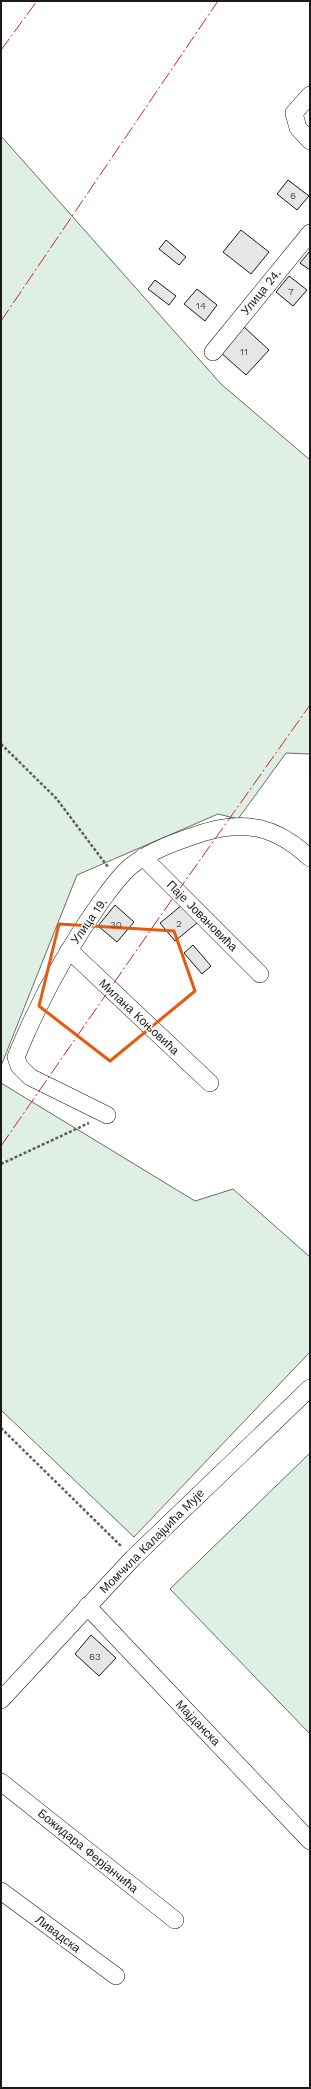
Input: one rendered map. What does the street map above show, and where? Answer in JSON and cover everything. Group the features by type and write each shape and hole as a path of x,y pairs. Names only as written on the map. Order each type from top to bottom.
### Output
{"street":[{"path":"310,95 294,113 298,128 310,141"},
{"name":"Улица 24.","path":"213,352 310,233"},
{"name":"Улица 19.","path":"107,1115 30,1077 19,1066 16,1057 54,975 68,950 118,880 130,867 143,857 176,841 216,829 237,826 249,826 270,831 298,846 310,858"},
{"name":"Паје Јовановића","path":"143,857 260,974"},
{"name":"Милана Коњовића","path":"68,950 210,1083"},
{"name":"Момчила Калајџића Мује","path":"1,1700 133,1558 310,1388"},
{"name":"Мајданска","path":"87,1606 310,1841"},
{"name":"Божидара Ферјанчића","path":"1,1782 175,1920"},
{"name":"Ливадска","path":"1,1891 116,1976"}],"path":[{"path":"1,744 56,798 118,880"},
{"path":"1,1164 107,1115"},
{"path":"1,1428 133,1558"}],"highlighted area":[{"path":"59,924 174,931 195,991 110,1061 39,1006"}],"green space":[{"path":"1,136 221,384 310,460 310,754 286,753 238,819 218,814 77,875 1,1066"},
{"path":"1,1083 195,1201 233,1189 310,1257 310,1352 134,1537 1,1410"},
{"path":"310,1453 310,1734 170,1589"}],"building":[{"path":"288,180 309,196 297,210 277,194"},
{"path":"241,230 269,252 251,274 223,252"},
{"path":"166,240 186,257 179,265 159,249"},
{"path":"310,251 310,270 300,263"},
{"path":"289,276 307,290 293,306 276,292"},
{"path":"155,280 176,296 169,305 148,289"},
{"path":"197,289 217,305 205,321 184,304"},
{"path":"243,326 269,350 246,375 220,352"},
{"path":"115,905 134,922 117,942 98,926"},
{"path":"182,905 197,923 175,941 160,923"},
{"path":"193,945 211,966 202,974 184,953"},
{"path":"91,1635 116,1658 99,1676 75,1654"}],"power":[{"path":"1,50 37,1"},
{"path":"1,321 218,1"},
{"path":"1,1146 161,915 310,705"}]}
